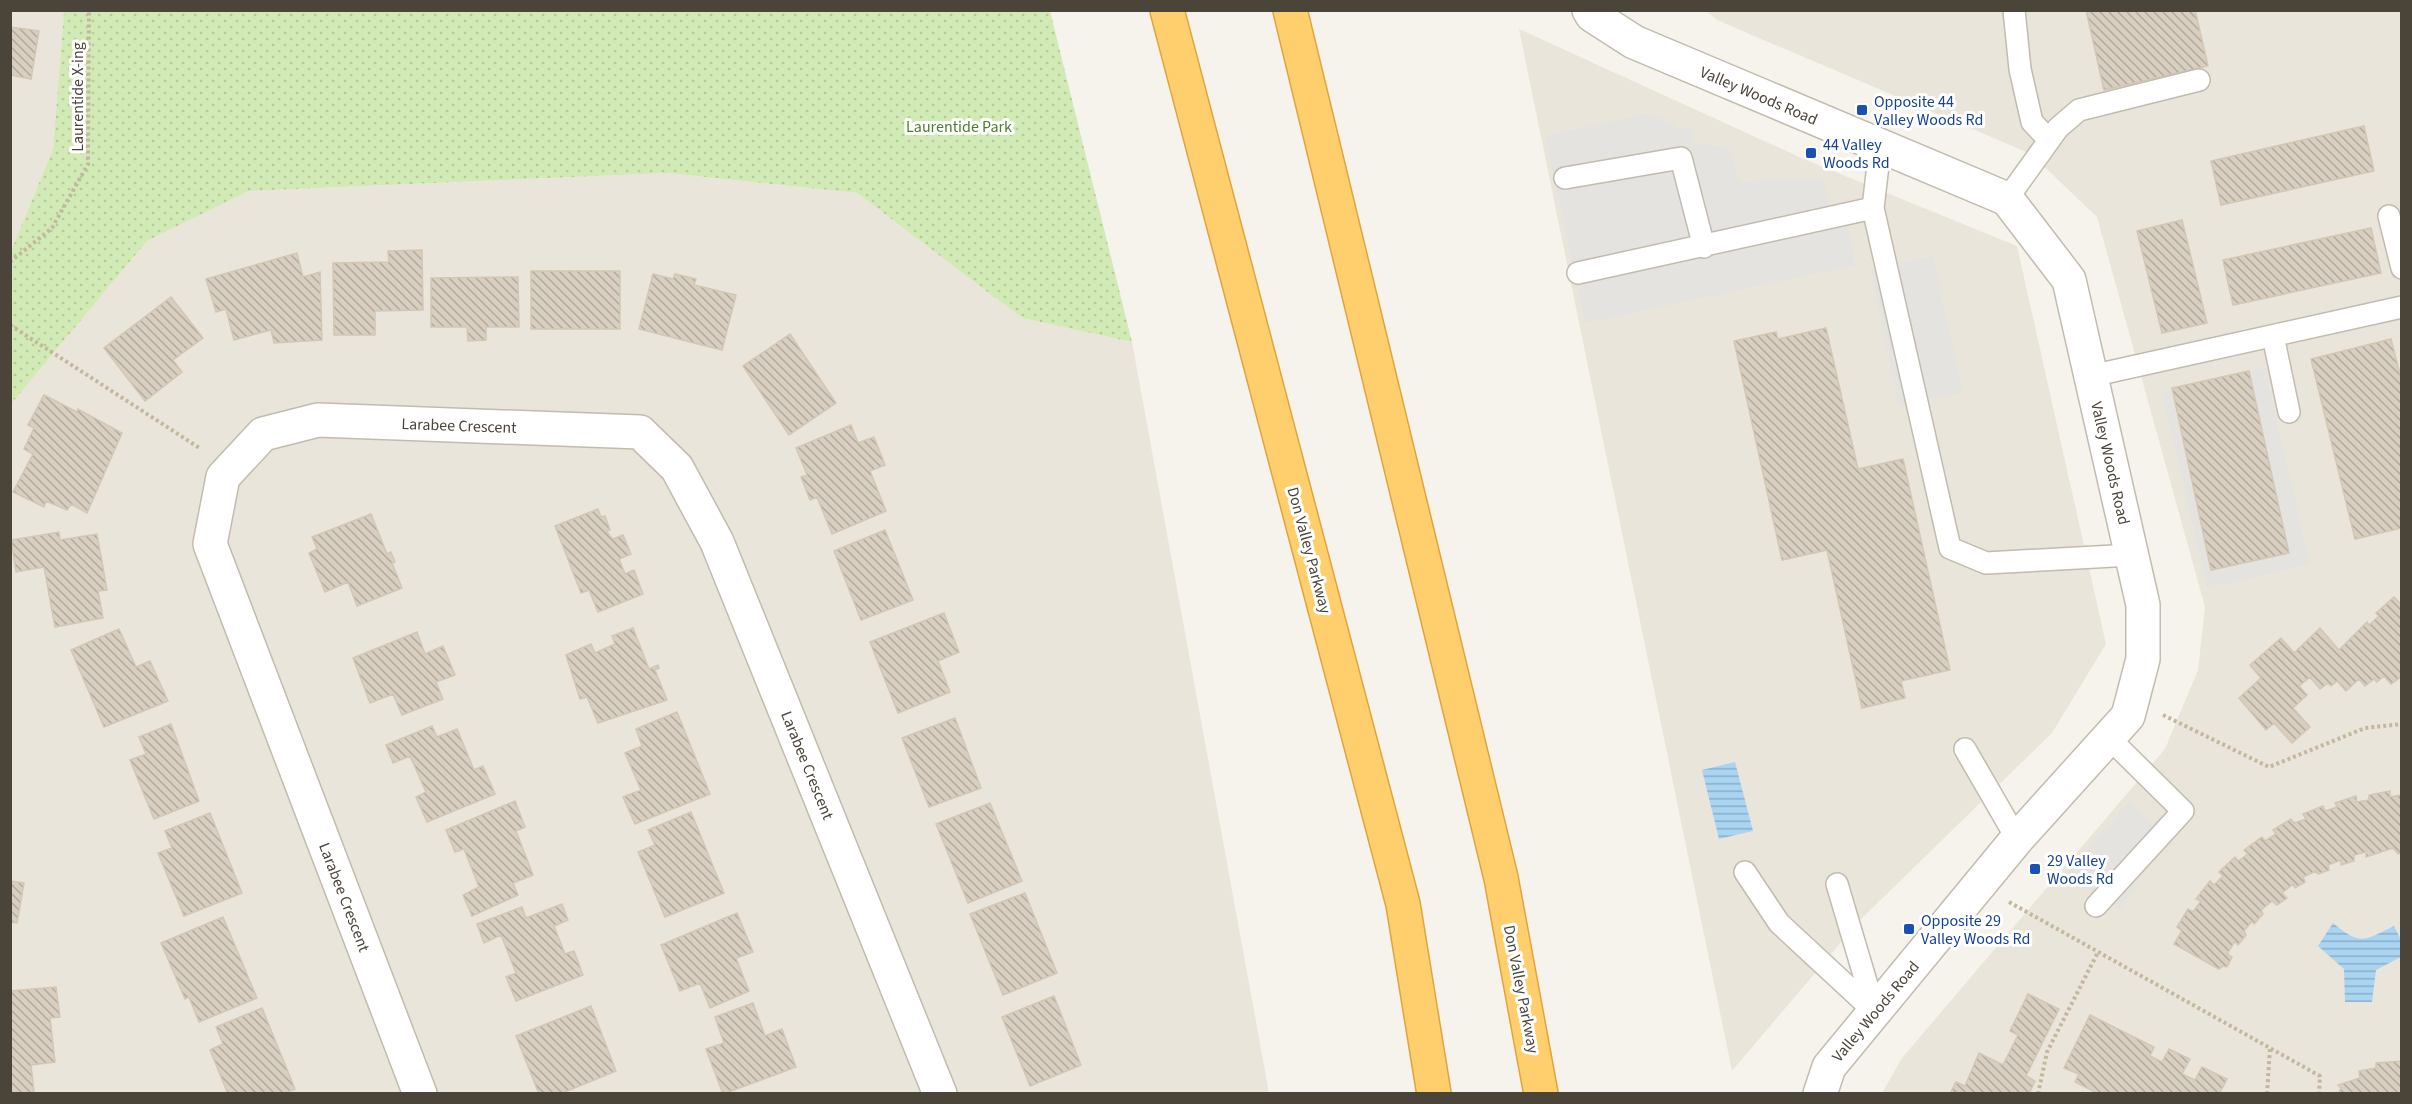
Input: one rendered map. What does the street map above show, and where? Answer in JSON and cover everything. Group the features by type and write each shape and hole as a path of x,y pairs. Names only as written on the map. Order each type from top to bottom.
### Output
{"highway":[{"name":"Don Valley Parkway","path":"1167,10 1403,904 1434,1094"},
{"name":"Don Valley Parkway","path":"1290,10 1501,878 1541,1094"}],"street":[{"name":"Valley Woods Road","path":"1590,10 1592,15 1634,42 1880,148 2007,199 2068,280 2132,555 2143,615 2143,659 2128,716 2017,839 1829,1067 1820,1094"},
{"name":"Larabee Crescent","path":"420,1094 210,544 224,477 263,434 318,420 640,432 677,468 717,542 940,1094"}],"lane":[{"path":"2013,10 2020,69 2032,122 2049,140"},
{"path":"2007,199 2049,140 2079,110 2199,80"},
{"path":"1880,148 1873,208 1950,548 1986,562 2132,555"},
{"path":"1565,178 1681,158 1704,247"},
{"path":"1578,273 1873,208"},
{"path":"2389,216 2402,268"},
{"path":"2091,376 2402,307"},
{"path":"2273,336 2289,412"},
{"path":"2096,906 2183,811 2109,738"},
{"path":"1965,749 2017,839"},
{"path":"1745,872 1779,923 1875,1012"},
{"path":"1837,884 1875,1012"}],"path":[{"name":"Laurentide X-ing","path":"10,262 52,228 88,164 89,10"},
{"path":"10,325 231,469"},
{"path":"2131,703 2170,717 2269,767 2365,728 2402,724"},
{"path":"1981,883 2098,952 2320,1076 2319,1094"},
{"path":"2038,1094 2047,1052 2098,952"},
{"path":"2267,1094 2270,1048"}],"shaded area":[{"path":"11,11 64,11 53,149 11,251"},
{"path":"1706,11 2401,11 2401,1093 1882,1093 1902,1058 2165,749 2198,670 2205,607 2097,217 2031,154 1717,20"},
{"path":"1519,29 1806,160 2017,246 2106,644 2052,733 1860,920 1732,1071"},
{"path":"1645,114 1672,123 1677,129 1691,126 1694,142 1729,148 1740,183 1769,179 1824,179 1830,208 1844,205 1856,265 1585,323 1545,136"},
{"path":"668,173 857,193 1022,318 1132,342 1269,1093 11,1094 11,404 147,241 249,191"},
{"path":"1933,256 1963,392 1899,406 1870,270"},
{"path":"2265,368 2310,564 2207,588 2162,392"},
{"path":"2130,801 2167,839 2120,909 2065,874"}],"green space":[{"name":"Laurentide Park","path":"64,11 1050,11 1132,342 1022,318 857,193 668,173 249,191 147,241 11,404 11,251 53,149"}],"water":[{"path":"1735,762 1753,831 1719,839 1702,770"},
{"path":"2333,923 2350,935 2362,939 2394,926 2401,940 2401,957 2376,970 2372,1002 2345,1002 2344,969 2318,946"}],"building":[{"path":"2086,10 2195,10 2208,66 2104,90"},
{"path":"10,27 39,31 31,79 10,75"},
{"path":"2364,126 2374,171 2221,205 2211,161"},
{"path":"2182,220 2207,323 2162,333 2137,231"},
{"path":"2371,228 2381,273 2233,305 2223,260"},
{"path":"422,250 423,310 375,311 375,335 334,335 333,263 389,262 388,251"},
{"path":"297,253 303,277 320,272 322,340 274,343 271,330 234,340 226,309 216,312 206,279"},
{"path":"531,271 620,271 620,329 531,329"},
{"path":"653,274 673,279 675,274 696,279 694,285 736,295 722,350 639,329"},
{"path":"518,277 519,327 486,327 486,340 468,341 467,327 431,327 431,278"},
{"path":"171,297 203,338 173,360 182,372 145,401 104,348"},
{"path":"1826,328 1858,469 1903,459 1950,670 1901,681 1905,698 1862,708 1827,550 1782,560 1734,341 1776,332 1778,339"},
{"path":"790,334 836,403 789,435 743,366"},
{"path":"2391,339 2402,382 2402,528 2355,539 2311,359"},
{"path":"2249,371 2289,553 2211,570 2172,388"},
{"path":"44,395 77,412 78,409 122,433 87,513 71,504 67,510 46,501 44,507 13,492 33,454 24,449 34,428 28,425"},
{"path":"851,425 858,443 874,437 885,465 870,471 886,511 832,534 817,497 810,500 801,477 807,475 796,448"},
{"path":"598,509 601,517 605,516 610,530 607,531 609,535 613,539 623,535 631,554 619,559 625,574 634,570 643,594 598,612 589,590 581,593 555,526"},
{"path":"371,514 387,554 391,552 395,562 392,563 402,588 357,606 348,582 325,592 309,553 317,549 312,537"},
{"path":"885,530 913,600 861,620 834,551"},
{"path":"59,532 60,540 97,534 107,590 98,591 103,618 55,627 44,567 16,572 11,540"},
{"path":"2394,597 2402,605 2402,676 2391,684 2384,676 2377,682 2374,679 2365,686 2359,679 2346,691 2337,681 2331,686 2328,683 2320,689 2310,677 2299,686 2307,695 2293,708 2310,727 2292,743 2274,723 2266,730 2239,698 2261,678 2250,665 2281,638 2294,653 2320,628 2339,650 2367,622 2369,625 2379,616 2376,613"},
{"path":"944,613 959,652 938,661 950,692 898,713 870,642"},
{"path":"633,628 649,669 658,665 659,668 655,670 667,700 598,723 587,697 580,699 566,655 591,644 595,653 615,644 612,636"},
{"path":"119,629 136,667 150,661 168,701 104,727 71,650"},
{"path":"417,632 425,654 443,646 455,675 436,682 443,699 402,715 393,694 370,703 353,658"},
{"path":"677,712 710,794 635,824 623,797 641,790 625,753 642,746 636,729"},
{"path":"955,718 981,788 929,807 902,738"},
{"path":"171,724 199,801 154,819 130,760 146,754 139,737"},
{"path":"432,726 437,737 457,729 474,770 483,766 495,794 427,822 416,797 426,792 410,756 393,763 386,745"},
{"path":"2390,791 2390,797 2402,795 2402,853 2398,854 2393,848 2366,857 2366,852 2354,855 2354,861 2341,865 2341,860 2328,865 2329,870 2318,874 2316,871 2303,877 2305,882 2295,888 2293,884 2282,893 2287,898 2277,905 2272,901 2261,910 2263,914 2254,924 2252,921 2244,931 2246,935 2238,945 2235,941 2227,954 2232,957 2227,967 2223,966 2219,969 2174,944 2182,931 2177,927 2188,909 2193,912 2201,901 2196,899 2210,881 2214,885 2223,876 2219,872 2235,857 2238,861 2248,854 2244,850 2262,837 2265,841 2276,834 2273,830 2291,819 2294,823 2306,819 2303,814 2323,806 2325,811 2337,807 2335,803 2356,796 2357,802 2369,800 2369,795"},
{"path":"515,801 525,827 516,831 533,875 513,883 518,895 472,916 463,895 479,887 464,849 455,852 446,830"},
{"path":"990,803 1022,881 968,903 936,824"},
{"path":"691,812 724,893 665,917 638,852 655,845 648,830"},
{"path":"210,813 242,893 184,916 158,853 172,848 165,831"},
{"path":"10,881 24,883 17,923 10,922"},
{"path":"1025,893 1057,973 1003,995 970,914"},
{"path":"562,904 568,920 554,926 565,954 574,951 583,975 516,1001 506,977 516,973 501,935 484,943 477,924 522,907 526,918"},
{"path":"737,913 753,952 736,958 749,991 710,1008 700,983 680,991 661,945"},
{"path":"223,917 257,998 199,1022 189,997 185,999 161,943"},
{"path":"56,987 60,1017 50,1018 55,1062 31,1065 34,1092 10,1094 10,991"},
{"path":"2028,994 2059,1009 2026,1076 2035,1081 2029,1094 1950,1094 1956,1082 1965,1086 1979,1053 2003,1065 2018,1035 2010,1031"},
{"path":"1054,996 1081,1065 1030,1086 1002,1017"},
{"path":"753,1003 765,1036 782,1029 796,1067 723,1094 706,1049 724,1043 715,1017"},
{"path":"591,1006 616,1071 560,1094 539,1094 516,1036"},
{"path":"262,1008 295,1089 283,1094 228,1094 210,1050 223,1044 216,1027"},
{"path":"2090,1015 2154,1047 2150,1056 2162,1062 2169,1049 2190,1059 2182,1074 2195,1080 2202,1067 2227,1079 2219,1094 2099,1094 2075,1082 2079,1074 2064,1068"},
{"path":"2402,1061 2402,1094 2338,1094 2341,1088 2338,1085 2360,1078 2359,1071 2376,1068 2376,1063"}],"place":[{"name":"Opposite 44 Valley Woods Rd","path":"1862,110"},
{"name":"44 Valley Woods Rd","path":"1811,153"},
{"name":"29 Valley Woods Rd","path":"2035,869"},
{"name":"Opposite 29 Valley Woods Rd","path":"1909,929"}]}
